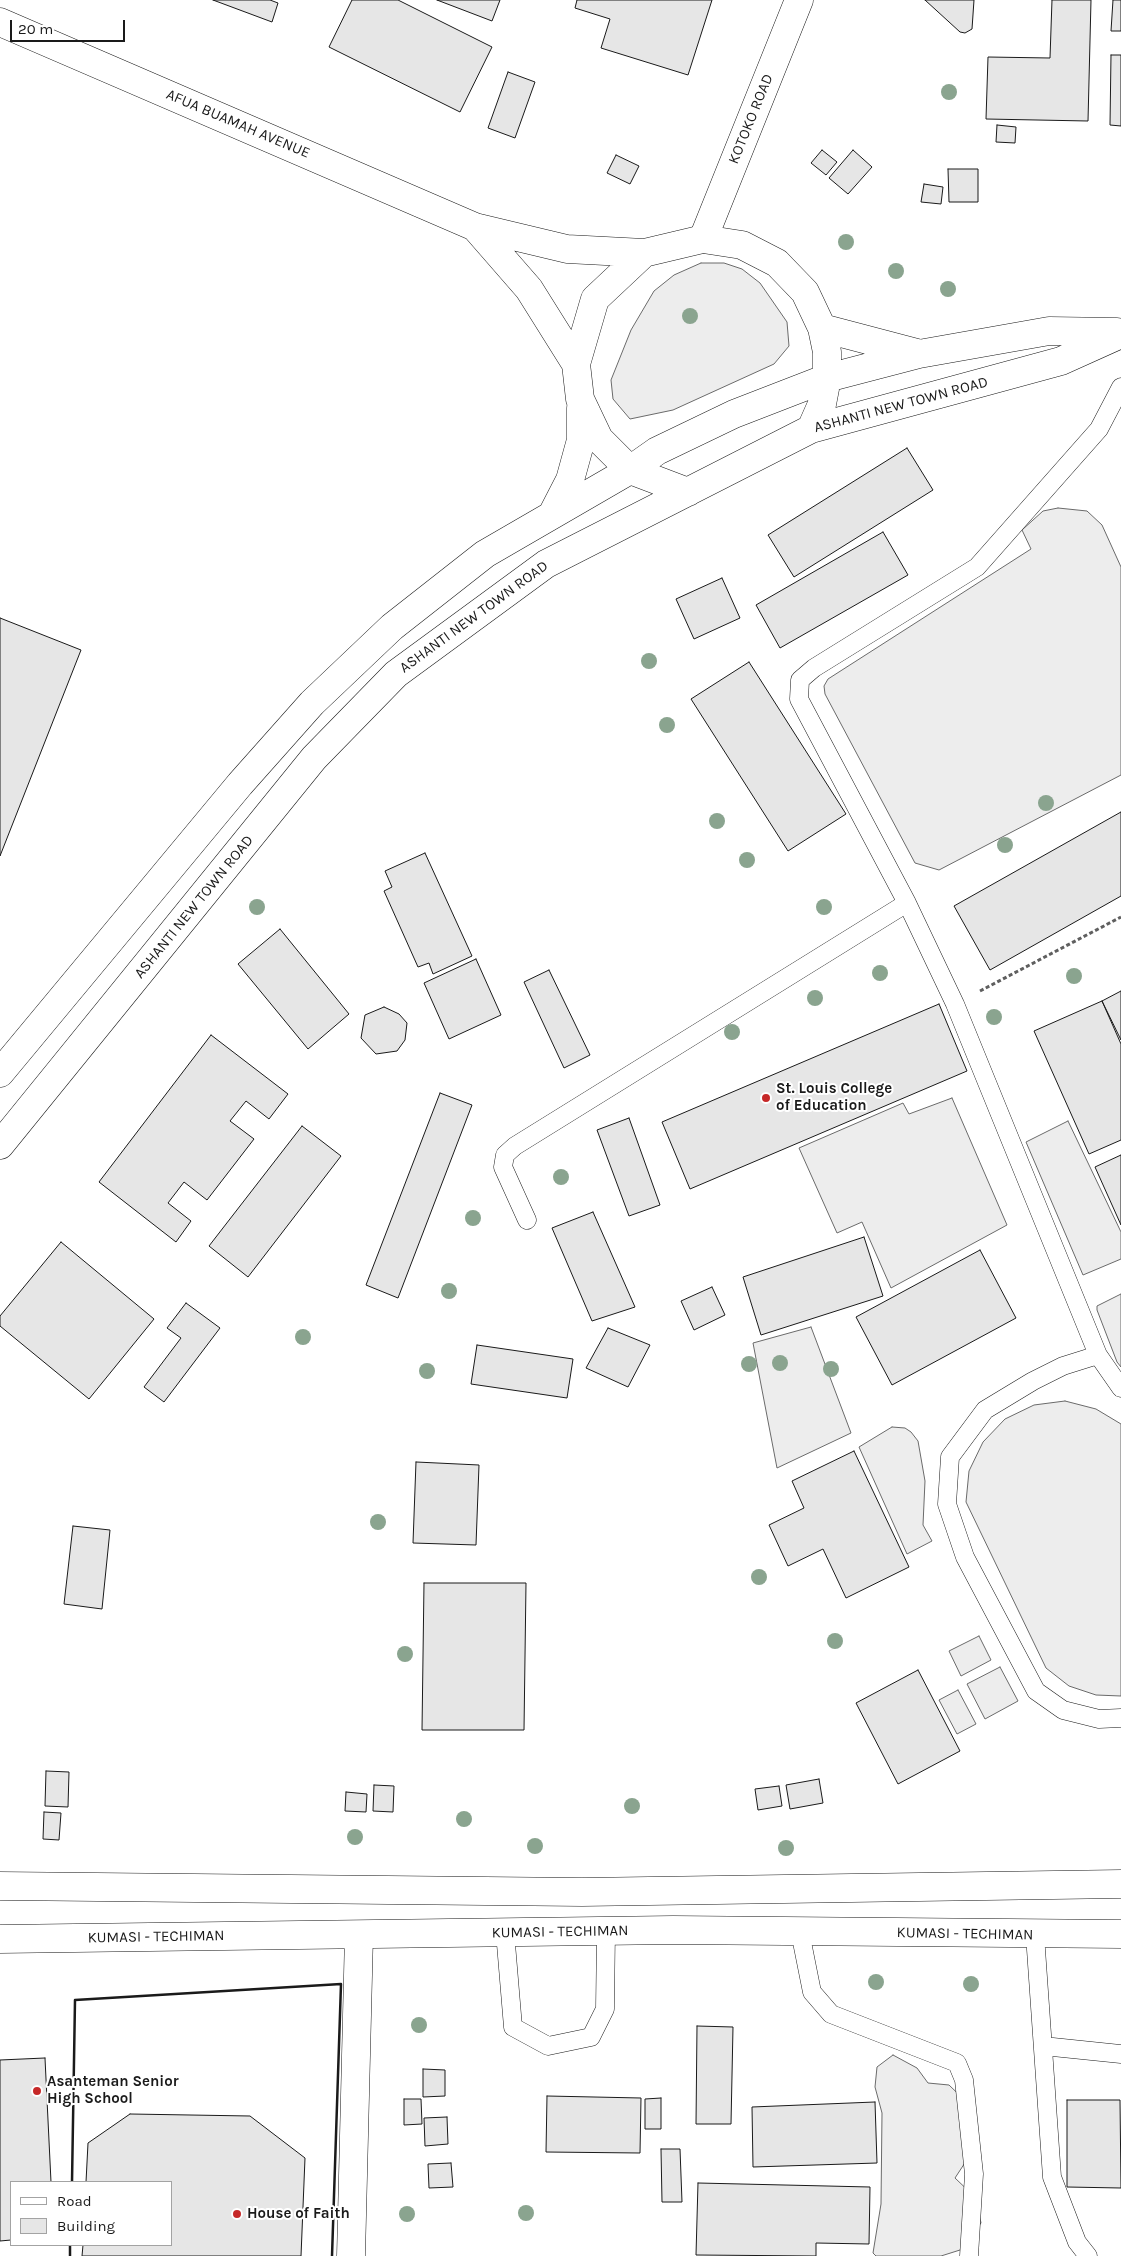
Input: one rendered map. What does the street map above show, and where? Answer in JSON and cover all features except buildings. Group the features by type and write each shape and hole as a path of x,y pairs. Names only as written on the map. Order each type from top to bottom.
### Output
{"street":[{"name":"KOTOKO ROAD","path":"703,239 800,0"},
{"name":"AFUA BUAMAH AVENUE","path":"0,22 476,227 567,249 644,253"},
{"name":"AFUA BUAMAH AVENUE","path":"476,227 529,289 576,364"},
{"path":"553,513 570,480 581,440 580,399 576,364 595,299 644,253 703,239 742,245 777,264 805,292 822,328 827,352 827,378 822,404 811,429"},
{"path":"822,328 919,354"},
{"name":"ASHANTI NEW TOWN ROAD","path":"0,1073 240,784 312,703 392,627 485,554 630,470 657,451 734,414 827,378 919,354 1050,330 1121,333"},
{"name":"ASHANTI NEW TOWN ROAD","path":"0,1145 314,758 396,674 546,564 811,429 1061,361 1121,333"},
{"path":"580,399 599,439 630,470 688,492"},
{"path":"0,1886 582,1892 1121,1884"},
{"name":"KUMASI - TECHIMAN","path":"0,1939 606,1931 1035,1935 1121,1934"},
{"path":"351,2256 359,1935"}],"lane":[{"path":"1121,387 1099,429 977,567 814,668 800,680 799,699 907,903 955,1004 1098,1355 1121,1388"},
{"path":"527,1220 503,1167 505,1155 515,1146 907,903"},
{"path":"1098,1355 1063,1366 1032,1381 985,1410 950,1457 947,1504 965,1557 1036,1691 1064,1710 1099,1719 1121,1718"},
{"path":"505,1932 513,2027 548,2046 591,2037 602,2016 605,2009 606,1931"},
{"path":"800,1932 812,1992 831,2014 957,2063 964,2080 974,2174 969,2256"},
{"path":"1035,1935 1052,2177 1077,2242 1088,2256"},
{"path":"1043,2046 1121,2054"}],"path":[{"path":"955,1004 1121,917"}],"shaded area":[{"path":"701,263 724,263 742,269 760,283 787,322 789,346 774,364 673,410 630,419 613,399 611,380 631,330 654,291 674,275"},
{"path":"1058,508 1087,511 1102,525 1121,567 1121,775 939,870 915,863 825,694 824,686 828,679 1031,549 1022,530 1043,511"},
{"path":"952,1098 1007,1225 891,1288 862,1222 837,1233 799,1148 903,1103 909,1114"},
{"path":"1068,1121 1121,1232 1121,1259 1083,1275 1026,1142"},
{"path":"1121,1294 1121,1367 1117,1362 1097,1306"},
{"path":"811,1327 851,1433 777,1468 753,1343"},
{"path":"1065,1401 1096,1409 1121,1424 1121,1696 1096,1695 1069,1686 1046,1668 966,1502 969,1471 983,1442 1005,1419 1034,1405"},
{"path":"892,1427 905,1428 918,1441 925,1481 923,1525 932,1541 907,1554 859,1447"},
{"path":"979,1636 991,1660 961,1676 949,1651"},
{"path":"1000,1667 1018,1701 985,1719 967,1684"},
{"path":"958,1690 976,1724 957,1734 939,1700"},
{"path":"893,2055 917,2068 928,2083 949,2085 974,2109 974,2149 955,2178 976,2198 981,2223 960,2250 941,2256 876,2256 873,2253 881,2204 882,2113 875,2087 877,2067"}],"wall":[{"path":"72,2181 75,2000 341,1984 332,2256"},
{"path":"70,2246 70,2256"}],"place":[{"name":"St. Louis College of Education","path":"766,1098"},
{"name":"Asanteman Senior High School","path":"37,2091"},
{"name":"House of Faith","path":"237,2214"}]}
